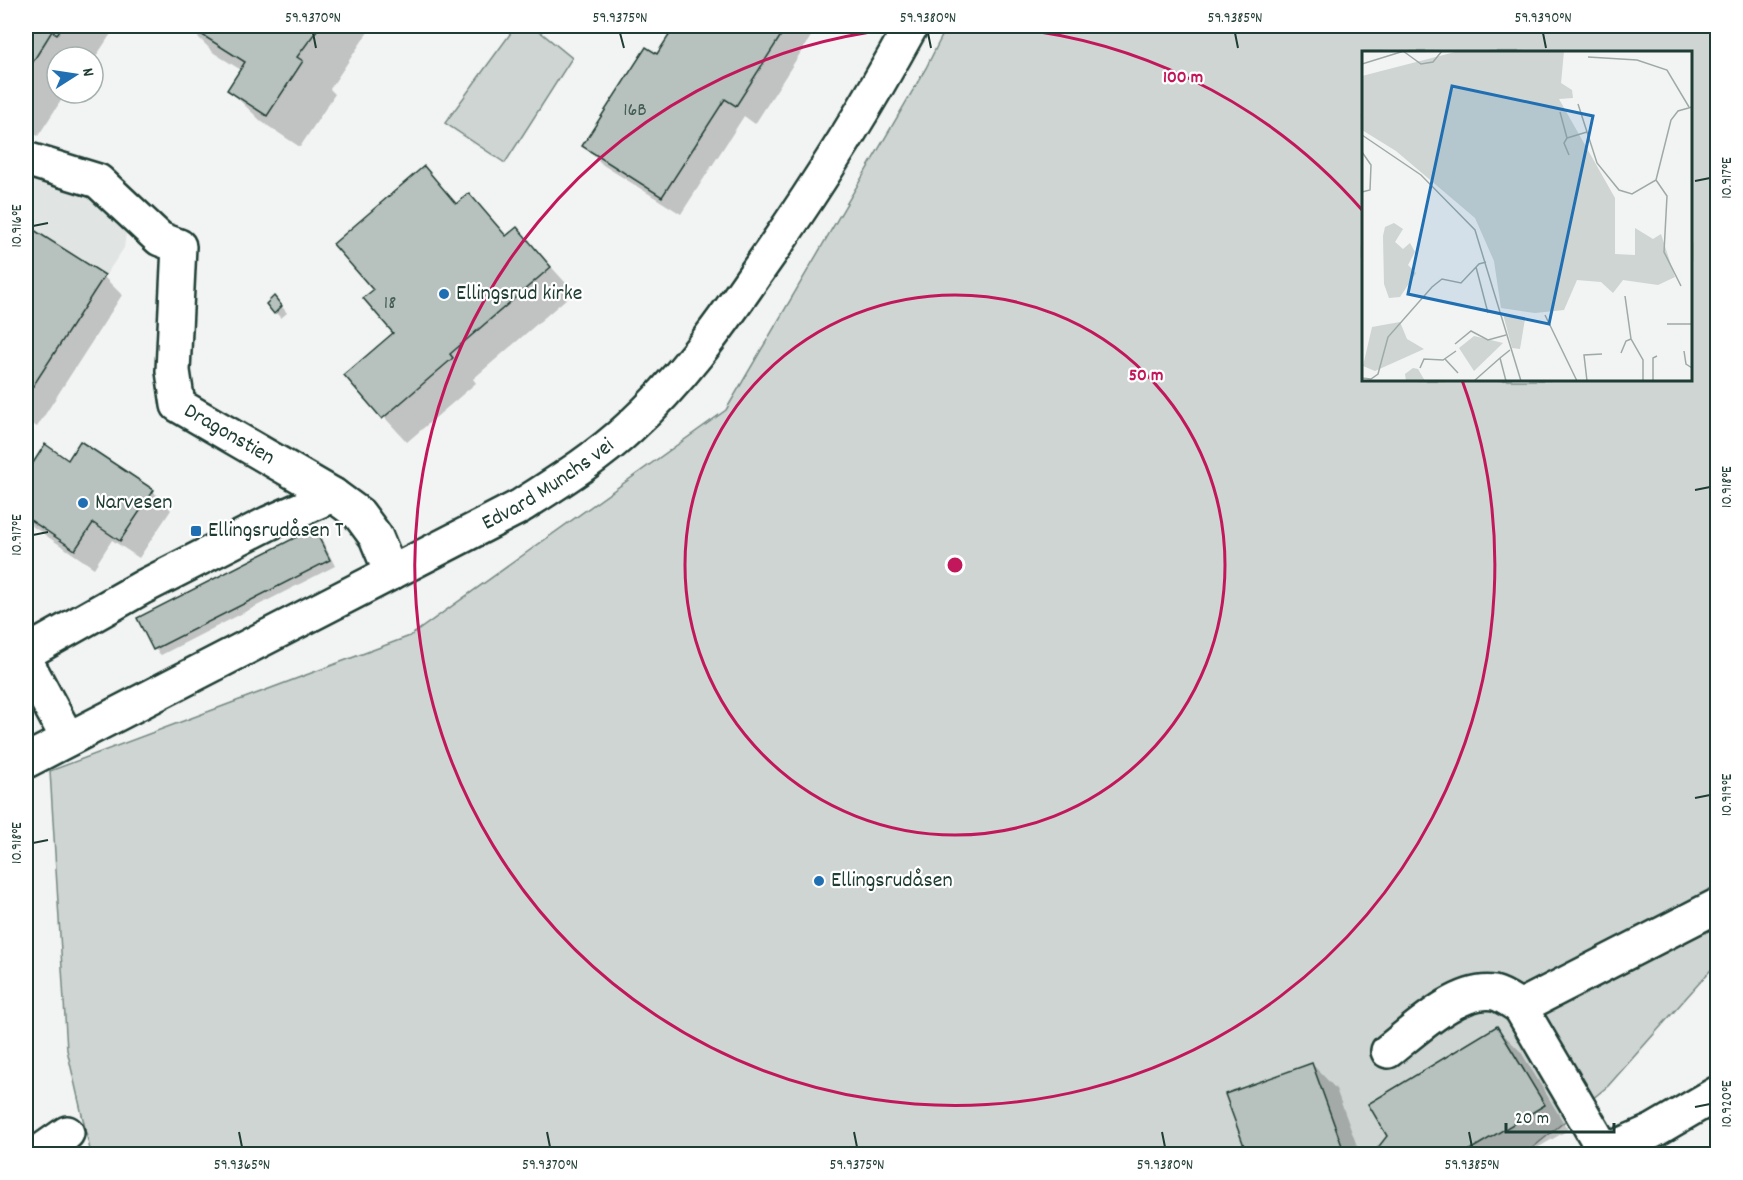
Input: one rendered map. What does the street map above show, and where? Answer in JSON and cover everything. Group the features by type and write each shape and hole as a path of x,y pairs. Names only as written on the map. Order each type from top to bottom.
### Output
{"street":[{"name":"Edvard Munchs vei","path":"26,761 519,507 581,468 630,427 699,355 792,224 885,73 911,26"},
{"name":"Dragonstien","path":"26,159 98,182 160,239 179,246 173,371 178,405 333,495 359,514 376,537 391,573"},
{"path":"26,653 143,587 268,524 333,495"},
{"path":"26,661 68,739"},
{"path":"1520,1006 1717,906"},
{"path":"1388,1051 1457,1000 1477,992 1497,994 1520,1006 1602,1153 1653,1131 1718,1093"},
{"path":"37,1155 67,1133"}],"shaded area":[{"path":"516,26 533,26 572,58 505,163 445,123"},
{"path":"947,26 1717,26 1717,963 1608,1086 1525,1154 91,1154 67,1050 50,771 410,636 726,410 926,68"},
{"path":"26,174 87,192 122,221 126,233 124,248 26,391"}],"building":[{"path":"26,26 63,26 57,34 52,31 26,73"},
{"path":"188,26 320,26 297,57 303,61 267,116 227,90 245,62"},
{"path":"675,26 787,26 736,106 725,99 662,197 582,146 646,47 657,54"},
{"name":"Ellingsrud kirke","path":"424,166 456,204 469,193 506,236 517,227 551,267 450,354 453,358 382,419 344,375 393,333 363,298 373,290 333,244"},
{"path":"26,225 105,275 26,397"},
{"path":"274,296 282,306 274,314 266,304"},
{"path":"80,441 154,490 120,541 93,523 75,550 26,517 26,474 45,444 68,460"},
{"path":"314,528 330,560 153,650 137,618"},
{"path":"1497,1026 1545,1105 1463,1154 1373,1154 1387,1136 1368,1104"},
{"path":"1312,1063 1345,1154 1247,1154 1225,1094"}],"place":[{"name":"Ellingsrud kirke","path":"444,294"},
{"name":"Narvesen","path":"83,503"},
{"name":"Ellingsrudåsen T","path":"196,531"},
{"name":"Ellingsrudåsen","path":"819,881"}]}
